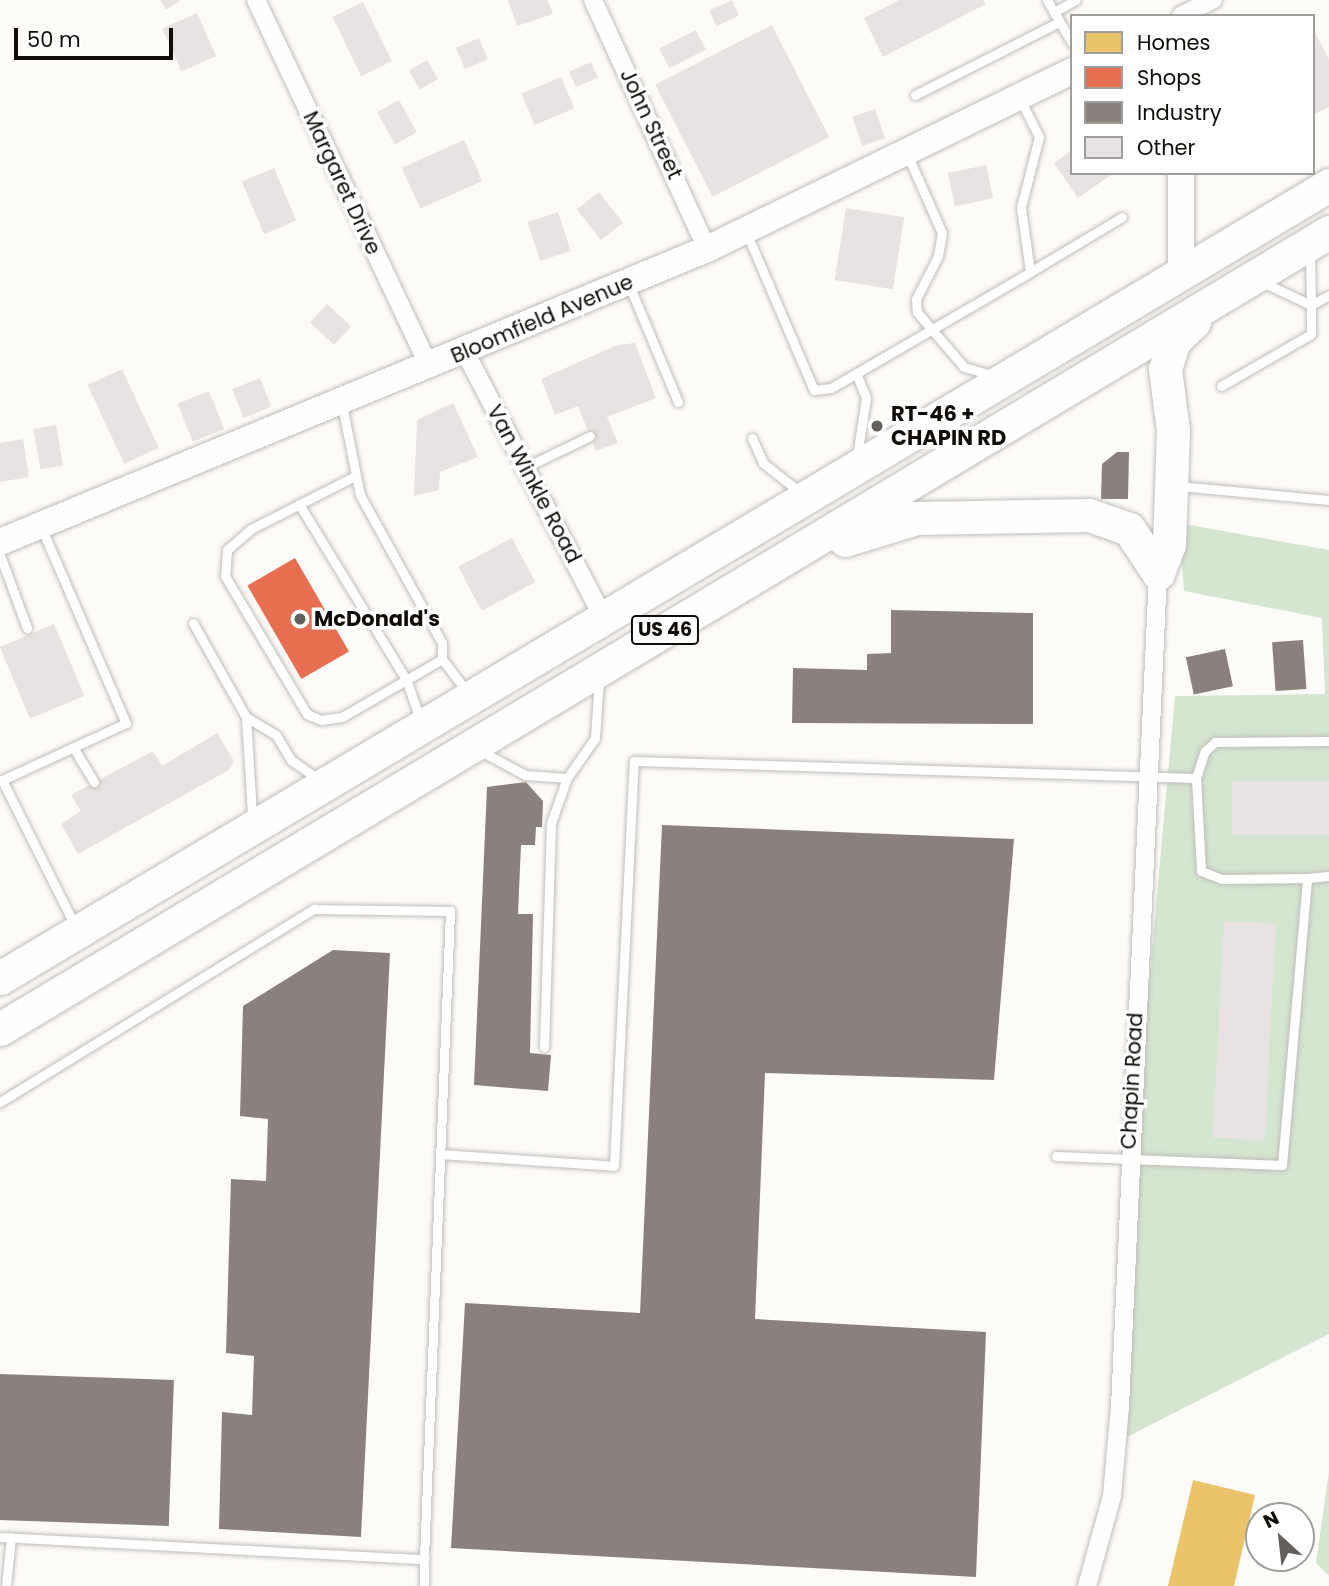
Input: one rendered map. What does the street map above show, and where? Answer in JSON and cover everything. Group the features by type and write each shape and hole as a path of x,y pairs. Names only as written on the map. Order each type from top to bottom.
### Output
{"highway":[{"name":"US 46","path":"0,978 1329,184"},
{"name":"US 46","path":"0,1029 1319,238"},
{"path":"1158,573 1169,545 1167,354 1213,304"},
{"path":"750,580 875,527 959,514 1114,519 1143,544 1158,573"}],"street":[{"name":"Margaret Drive","path":"256,0 429,366"},
{"name":"John Street","path":"593,0 707,249"},
{"path":"1185,14 1213,0"},
{"name":"Bloomfield Avenue","path":"0,542 629,284 907,154 1070,72"},
{"path":"1181,175 1181,273"},
{"name":"Van Winkle Road","path":"465,352 603,617"},
{"name":"Chapin Road","path":"1087,1586 1112,1496 1158,573"}],"lane":[{"path":"1047,0 1070,40"},
{"path":"1054,12 1076,0"},
{"path":"915,95 1059,22"},
{"path":"1019,97 1039,137 1021,207 1030,272"},
{"path":"907,154 942,233 938,256 916,299 931,330 964,367 1004,378"},
{"path":"746,231 814,390 856,373 1122,217"},
{"path":"1221,386 1311,334 1311,305 1319,238"},
{"path":"1252,278 1311,305"},
{"path":"629,284 678,402"},
{"path":"1311,305 1329,295"},
{"path":"854,467 866,398 856,373"},
{"path":"341,403 356,465 353,477 442,643 442,659 471,698"},
{"path":"526,467 590,436"},
{"path":"752,438 774,474 807,496"},
{"path":"353,477 299,505 227,550 225,576 307,714 342,717 442,659"},
{"path":"1170,485 1226,495 1329,500"},
{"path":"299,505 406,679 422,727"},
{"path":"40,526 126,723 2,780 78,932"},
{"path":"0,555 27,628"},
{"path":"193,623 246,717 255,802 248,831"},
{"path":"544,1047 551,823 567,778 596,738 600,668"},
{"path":"246,717 276,735 291,760 327,784"},
{"path":"1329,741 1215,742 1205,751 1196,778 1200,871 1222,879 1329,876"},
{"path":"471,745 525,775 567,778"},
{"path":"73,747 94,782"},
{"path":"440,1154 614,1166 634,761 1196,778"},
{"path":"1056,1156 1282,1165 1307,878"},
{"path":"0,1102 314,909 450,911 424,1586"},
{"path":"0,1537 424,1559"},
{"path":"6,1586 11,1537"}],"green space":[{"path":"1179,523 1329,550 1329,1334 1119,1441 1132,1171 1175,696 1325,694 1322,618 1184,591"},
{"path":"1329,1471 1329,1576 1316,1563"}],"building: Homes":[{"path":"1193,1480 1255,1495 1253,1502 1245,1502 1245,1538 1234,1586 1168,1586"}],"building: Shops":[{"name":"McDonald's","path":"295,558 349,652 301,679 247,586"}],"building: Industry":[{"path":"1117,452 1129,452 1128,499 1101,499 1102,464"},
{"path":"891,610 1033,613 1033,724 792,723 793,668 867,670 867,654 891,653"},
{"path":"1303,640 1306,689 1275,691 1272,642"},
{"path":"1225,649 1233,686 1194,694 1186,657"},
{"path":"526,782 543,801 542,827 536,827 535,845 521,845 518,914 533,914 530,1053 551,1055 548,1091 474,1085 487,787"},
{"path":"662,825 1014,839 994,1080 765,1073 755,1319 986,1332 976,1577 451,1548 465,1303 640,1313"},
{"path":"333,950 390,953 361,1537 219,1529 222,1412 252,1415 254,1356 226,1353 231,1179 266,1181 268,1119 240,1116 243,1006"},
{"path":"0,1374 174,1380 169,1526 0,1520"}],"building: Other":[{"path":"160,0 181,0 166,10"},
{"path":"508,0 548,0 553,14 517,26"},
{"path":"732,0 739,15 717,26 709,11"},
{"path":"899,0 983,0 986,4 883,57 864,18"},
{"path":"363,2 392,61 361,76 332,17"},
{"path":"197,13 216,56 181,71 162,28"},
{"path":"772,25 829,137 712,197 655,84"},
{"path":"696,30 706,50 669,68 659,49"},
{"path":"1315,33 1329,59 1329,107 1315,114"},
{"path":"479,38 488,59 465,69 456,48"},
{"path":"427,60 438,79 420,90 409,70"},
{"path":"591,62 598,78 576,87 569,72"},
{"path":"561,77 574,108 535,125 521,94"},
{"path":"399,100 417,132 395,144 377,112"},
{"path":"875,109 885,138 862,146 852,117"},
{"path":"464,140 482,181 420,209 402,168"},
{"path":"1070,151 1070,175 1111,175 1078,198 1054,163"},
{"path":"986,165 993,198 955,206 948,173"},
{"path":"274,168 296,220 264,234 242,182"},
{"path":"599,192 623,223 601,240 577,209"},
{"path":"846,208 904,217 893,289 835,280"},
{"path":"558,212 571,251 540,261 528,222"},
{"path":"327,304 351,327 334,345 310,322"},
{"path":"635,343 656,398 607,417 618,443 596,451 578,406 555,415 541,379 617,345"},
{"path":"122,369 159,448 124,464 88,385"},
{"path":"260,378 272,407 244,418 232,389"},
{"path":"209,391 224,429 193,442 177,404"},
{"path":"453,403 478,457 440,472 439,490 414,496 417,420"},
{"path":"56,425 63,465 40,469 33,429"},
{"path":"23,439 29,477 0,482 0,443"},
{"path":"512,538 535,582 482,611 458,567"},
{"path":"54,624 84,696 30,719 0,647"},
{"path":"217,733 234,761 229,770 78,854 61,824 81,811 71,795 153,751 162,766"},
{"path":"1232,781 1329,781 1329,835 1232,835"},
{"path":"1224,921 1276,924 1265,1140 1213,1138"}],"place":[{"name":"RT-46 + CHAPIN RD","path":"877,426"},
{"name":"McDonald's","path":"300,619"}]}
